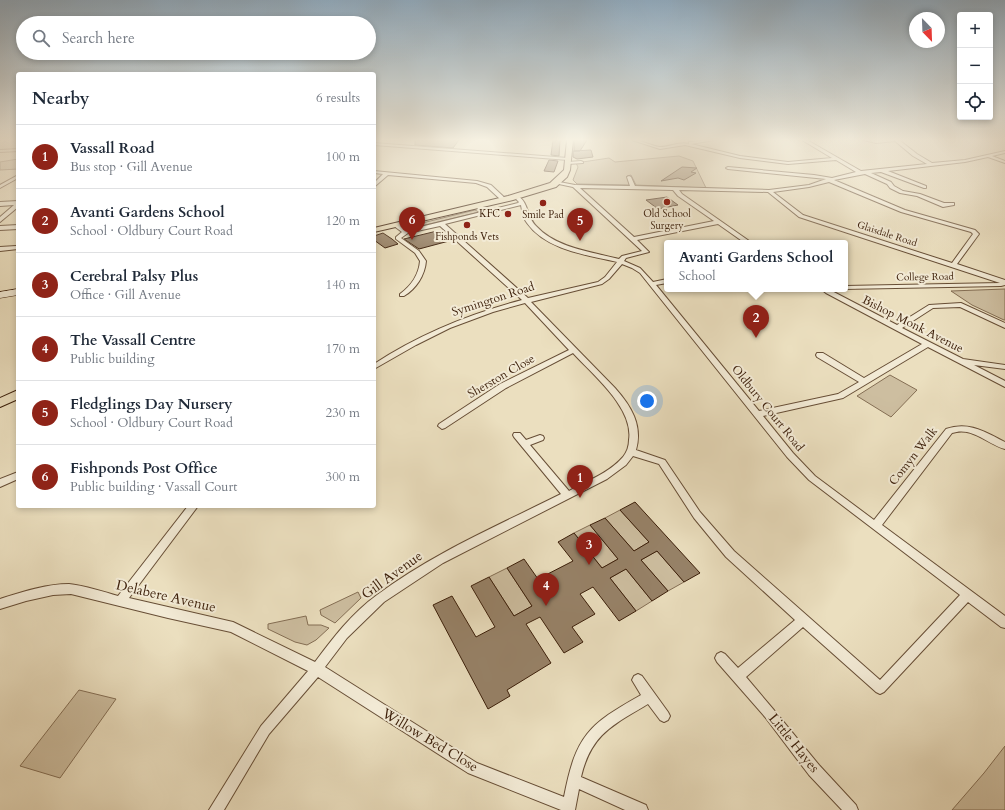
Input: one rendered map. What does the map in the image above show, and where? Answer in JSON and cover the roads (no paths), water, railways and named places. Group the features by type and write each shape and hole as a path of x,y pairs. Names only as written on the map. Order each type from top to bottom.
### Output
{"main road":[{"path":"376,230 516,196 551,184 560,178"},
{"path":"0,295 16,292"},
{"path":"0,403 16,395"}],"street":[{"path":"0,187 15,178"},
{"path":"435,178 477,182 489,186 503,199"},
{"path":"629,178 633,188"},
{"path":"822,178 831,180 902,211 973,231 976,234 953,265"},
{"path":"551,184 633,188 769,191 804,187 840,178"},
{"path":"878,178 902,192 918,195 943,204 952,204"},
{"path":"900,178 924,187"},
{"path":"575,186 633,238 646,252 626,256 620,261"},
{"path":"675,189 680,195 745,240"},
{"name":"Glaisdale Road","path":"769,191 801,216 1005,282"},
{"path":"402,295 414,284 423,262 423,258 398,238 406,232 520,204 522,202 516,196"},
{"name":"Oldbury Court Road","path":"522,202 528,220 535,228 554,241 580,252 620,261 636,268 653,284 790,455 812,478 1005,623"},
{"path":"0,204 16,203"},
{"path":"0,220 16,205"},
{"path":"508,207 524,211"},
{"path":"633,238 720,222"},
{"path":"442,224 527,300 623,403 632,418 635,434 631,452 662,462 690,505 721,544 754,576 880,688 967,595"},
{"path":"396,225 401,230 406,232"},
{"path":"0,228 16,227"},
{"path":"0,249 16,248"},
{"name":"Symington Road","path":"376,366 428,336 461,322 527,300 600,283 607,278 620,261"},
{"path":"653,284 664,282"},
{"name":"College Road","path":"848,288 999,285 1005,282"},
{"name":"Bishop Monk Avenue","path":"830,292 1005,384"},
{"path":"897,328 932,306 939,305 960,305 1005,326"},
{"path":"757,414 840,396 927,344"},
{"name":"Sherston Close","path":"442,426 503,386 574,350"},
{"path":"820,355 865,382"},
{"path":"958,360 1005,367"},
{"name":"Comyn Walk","path":"875,526 948,431 958,428 967,429 1005,446"},
{"path":"517,435 567,495"},
{"path":"525,444 540,438"},
{"name":"Gill Avenue","path":"216,810 265,730 317,669 343,634 380,599 441,559 604,476 628,458 631,452"},
{"path":"0,483 16,476"},
{"path":"120,601 192,508"},
{"name":"Delabere Avenue","path":"0,604 53,590 72,589 233,627 317,669"},
{"path":"738,676 803,620"},
{"name":"Little Hayes","path":"721,658 738,676 814,770 851,810"},
{"name":"Willow Bed Close","path":"317,669 473,768 569,808 580,756 592,737 613,718 649,697"},
{"path":"638,680 664,716"},
{"path":"575,781 641,810"}],"place":[{"name":"Old School Surgery","path":"667,202"},
{"name":"Smile Pad","path":"543,203"},
{"name":"KFC","path":"508,214"},
{"name":"Fishponds Vets","path":"467,225"},
{"name":"Fishponds Post Office","path":"412,240"},
{"name":"Fledglings Day Nursery","path":"580,241"},
{"name":"Avanti Gardens School","path":"756,338"},
{"name":"Vassall Road","path":"580,498"},
{"name":"Cerebral Palsy Plus","path":"589,565"},
{"name":"The Vassall Centre","path":"546,606"}]}
